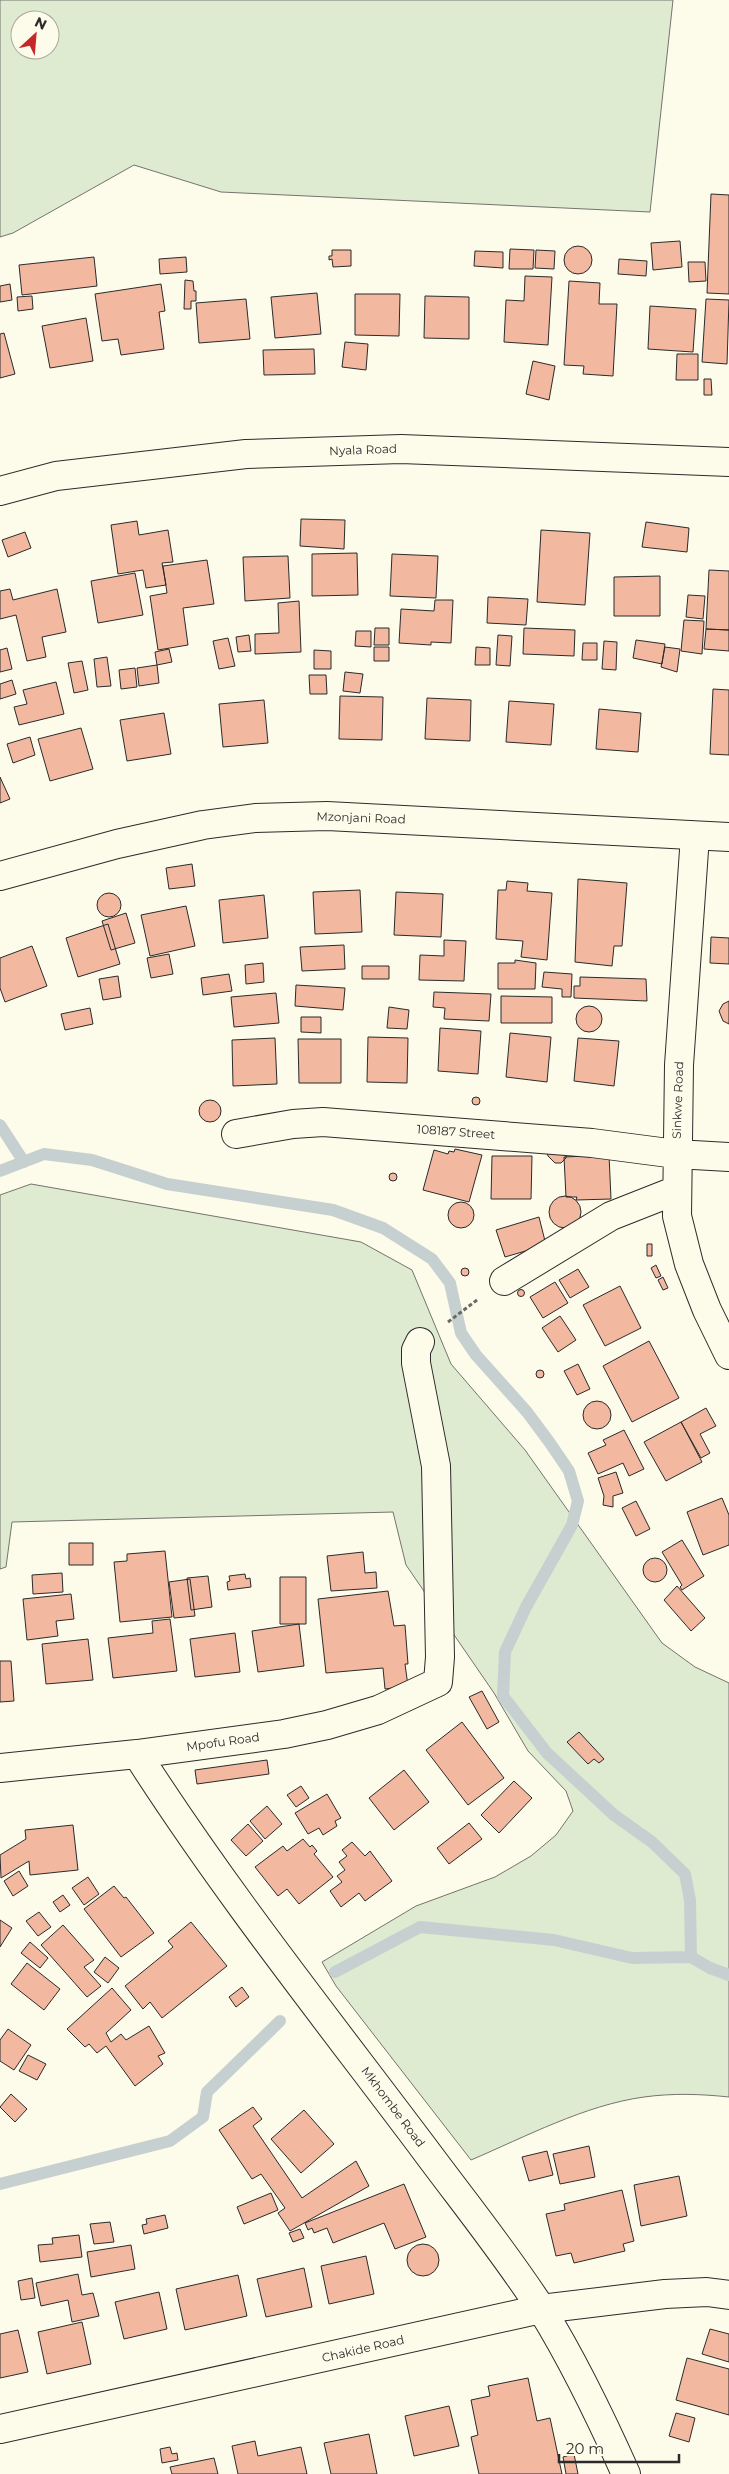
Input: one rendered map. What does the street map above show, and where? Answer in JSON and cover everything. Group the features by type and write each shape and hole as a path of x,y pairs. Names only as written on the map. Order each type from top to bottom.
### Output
{"street":[{"name":"Nyala Road","path":"0,491 56,476 246,454 401,448 729,462"},
{"name":"Mzonjani Road","path":"0,876 117,844 203,825 255,818 327,816 729,837"},
{"name":"Sinkwe Road","path":"695,836 679,1065 676,1154 677,1216 688,1264 707,1310 729,1355"},
{"name":"108187 Street","path":"236,1134 293,1124 323,1122 592,1143 676,1154 729,1157"},
{"path":"504,1281 611,1216 677,1190"},
{"name":"Mpofu Road","path":"0,1768 137,1754 284,1734 327,1725 378,1710 438,1682 440,1657 436,1466 416,1363 416,1350 420,1342"},
{"name":"Mkhombe Road","path":"137,1754 215,1870 495,2244 541,2309 599,2414 626,2474"},
{"name":"Chakide Road","path":"0,2429 541,2309 665,2294 707,2292 729,2295"}],"path":[{"path":"420,1342 504,1281"}],"green space":[{"path":"0,0 673,0 650,212 221,192 134,165 13,233 0,237"},
{"path":"31,1184 361,1242 412,1270 451,1364 525,1450 662,1643 695,1667 729,1683 729,2097 676,2094 622,2101 578,2114 471,2160 336,1986 322,1962 416,1906 495,1877 531,1856 556,1835 573,1811 566,1791 528,1751 494,1693 406,1565 393,1512 12,1522 6,1567 0,1569 0,1195"}],"building":[{"path":"711,194 729,195 729,294 707,293"},
{"path":"680,241 682,267 653,270 651,243"},
{"path":"578,246 588,250 592,260 588,270 578,274 568,270 564,260 568,250"},
{"path":"510,249 534,250 533,269 509,269"},
{"path":"332,250 351,250 351,266 333,267 332,259 329,260 329,256 332,256"},
{"path":"536,250 555,251 554,269 535,268"},
{"path":"475,251 503,252 503,268 474,266"},
{"path":"94,257 97,286 22,295 19,265"},
{"path":"186,257 187,272 160,274 159,259"},
{"path":"619,259 647,261 646,276 618,274"},
{"path":"688,262 705,262 706,281 689,282"},
{"path":"525,276 552,277 548,345 504,342 506,300 524,301"},
{"path":"185,280 193,281 194,291 196,291 196,301 191,301 191,309 184,309"},
{"path":"569,281 600,283 599,304 617,304 613,376 583,374 584,366 564,365"},
{"path":"10,284 12,300 0,302 0,286"},
{"path":"161,284 165,311 159,312 164,349 121,355 118,339 102,341 95,294"},
{"path":"317,293 321,334 275,338 271,297"},
{"path":"355,294 400,294 399,336 355,335"},
{"path":"32,296 33,309 18,311 17,297"},
{"path":"425,296 469,297 469,339 424,338"},
{"path":"246,299 250,339 199,343 196,303"},
{"path":"706,299 729,300 727,364 702,362"},
{"path":"650,306 696,309 693,352 648,349"},
{"path":"86,318 93,361 50,368 42,326"},
{"path":"4,333 15,374 0,378 0,334"},
{"path":"345,342 368,344 366,370 342,367"},
{"path":"314,349 315,374 264,375 263,350"},
{"path":"677,354 698,354 698,380 676,380"},
{"path":"533,361 555,366 549,400 526,394"},
{"path":"704,379 711,379 712,395 704,395"},
{"path":"301,519 345,520 344,549 300,546"},
{"path":"137,521 139,535 168,530 173,562 162,563 166,585 146,588 143,570 118,574 111,525"},
{"path":"646,522 689,528 687,552 642,547"},
{"path":"541,530 590,533 585,605 537,602"},
{"path":"25,532 31,548 8,557 2,540"},
{"path":"357,553 358,595 312,596 312,554"},
{"path":"392,554 438,556 436,598 390,596"},
{"path":"288,556 290,598 245,601 243,557"},
{"path":"207,560 214,604 183,608 188,645 158,650 150,596 167,593 163,566"},
{"path":"709,570 729,571 729,630 706,629"},
{"path":"135,573 143,615 98,623 91,581"},
{"path":"660,576 660,616 614,616 614,577"},
{"path":"10,589 13,600 57,589 66,632 42,637 46,657 27,661 16,615 0,619 0,591"},
{"path":"688,595 705,596 703,619 686,617"},
{"path":"488,597 528,599 526,625 487,623"},
{"path":"435,600 453,600 451,643 431,642 431,645 399,643 401,609 434,611"},
{"path":"299,601 301,652 255,654 255,634 279,633 278,603"},
{"path":"684,620 704,621 702,654 681,651"},
{"path":"375,628 389,628 389,645 374,645"},
{"path":"524,628 575,630 574,656 523,654"},
{"path":"706,629 729,630 729,651 704,649"},
{"path":"356,631 371,631 371,647 355,646"},
{"path":"249,635 251,651 238,652 236,637"},
{"path":"498,635 512,636 510,666 496,665"},
{"path":"228,638 235,666 219,669 213,641"},
{"path":"636,640 665,644 662,664 633,658"},
{"path":"604,641 617,642 616,670 602,669"},
{"path":"583,643 597,643 597,660 582,660"},
{"path":"374,647 389,647 389,661 374,661"},
{"path":"476,647 490,648 490,665 475,665"},
{"path":"665,647 680,649 677,672 661,667"},
{"path":"7,648 12,669 0,672 0,650"},
{"path":"169,649 172,662 157,665 155,652"},
{"path":"314,650 331,651 331,669 314,669"},
{"path":"107,657 111,686 97,687 94,659"},
{"path":"82,661 88,690 74,693 68,663"},
{"path":"157,665 159,683 139,686 137,668"},
{"path":"135,668 137,687 121,689 119,670"},
{"path":"345,672 363,674 360,693 343,691"},
{"path":"309,675 326,675 327,694 310,694"},
{"path":"12,680 16,694 0,699 0,684"},
{"path":"56,682 64,714 19,725 14,707 27,704 23,690"},
{"path":"713,689 729,690 729,755 710,754"},
{"path":"340,696 383,697 382,740 339,739"},
{"path":"427,698 471,700 470,741 425,739"},
{"path":"264,700 268,743 223,747 219,704"},
{"path":"509,701 554,704 551,745 506,742"},
{"path":"599,709 641,713 638,752 596,749"},
{"path":"164,713 171,754 127,761 120,720"},
{"path":"81,728 93,769 50,781 38,739"},
{"path":"30,737 35,755 13,763 7,744"},
{"path":"0,777 10,799 0,803"},
{"path":"192,864 195,886 169,889 166,868"},
{"path":"578,879 627,883 622,946 614,946 612,966 575,962"},
{"path":"507,881 528,883 527,891 552,893 547,960 521,957 523,941 496,939 498,890 506,890"},
{"path":"360,890 362,932 315,934 313,892"},
{"path":"396,892 443,894 441,937 394,935"},
{"path":"109,893 118,896 121,905 118,914 109,917 100,914 97,905 100,896"},
{"path":"264,895 268,938 223,943 219,900"},
{"path":"186,906 195,946 150,956 141,915"},
{"path":"126,913 135,943 111,950 102,921"},
{"path":"108,924 120,964 78,977 66,938"},
{"path":"711,937 729,938 729,964 710,963"},
{"path":"444,940 466,941 464,981 419,980 420,955 444,956"},
{"path":"344,945 345,969 302,971 300,947"},
{"path":"32,946 47,986 5,1002 0,988 0,958"},
{"path":"169,954 173,974 151,978 147,958"},
{"path":"515,960 536,963 535,989 498,989 498,963 515,963"},
{"path":"263,963 264,982 246,984 245,965"},
{"path":"362,966 389,966 389,979 362,979"},
{"path":"544,972 572,974 571,997 562,997 562,989 542,987"},
{"path":"229,974 232,991 203,995 201,978"},
{"path":"118,976 121,997 103,1000 99,979"},
{"path":"580,977 646,979 647,1001 574,998 574,986 580,986"},
{"path":"296,985 345,988 343,1010 295,1006"},
{"path":"434,992 491,994 489,1021 444,1019 445,1008 433,1007"},
{"path":"276,993 279,1023 234,1027 231,997"},
{"path":"501,996 552,997 552,1023 501,1023"},
{"path":"729,1001 729,1024 723,1021 719,1011 723,1004"},
{"path":"589,1006 598,1010 602,1019 598,1028 589,1032 580,1028 576,1019 580,1010"},
{"path":"389,1007 409,1010 407,1029 387,1028"},
{"path":"90,1008 93,1024 65,1030 61,1014"},
{"path":"301,1017 321,1017 321,1033 301,1032"},
{"path":"440,1028 481,1031 478,1074 438,1071"},
{"path":"510,1033 551,1037 547,1082 506,1077"},
{"path":"368,1037 408,1038 407,1083 367,1082"},
{"path":"275,1038 277,1084 233,1086 232,1040"},
{"path":"578,1038 619,1041 614,1086 574,1081"},
{"path":"298,1039 341,1039 341,1083 299,1083"},
{"path":"476,1097 480,1101 476,1105 472,1101"},
{"path":"210,1100 218,1103 221,1111 218,1119 210,1122 202,1119 199,1111 202,1103"},
{"path":"455,1149 482,1155 469,1202 423,1190 434,1150 448,1154 449,1151 454,1152"},
{"path":"567,1151 566,1158 561,1163 555,1163 547,1153"},
{"path":"609,1155 611,1199 576,1200 577,1197 566,1197 564,1157"},
{"path":"492,1156 532,1156 531,1199 491,1199"},
{"path":"393,1173 397,1177 393,1181 389,1177"},
{"path":"565,1196 576,1201 581,1212 576,1223 565,1228 554,1223 549,1212 554,1201"},
{"path":"461,1202 470,1206 474,1215 470,1224 461,1228 452,1224 448,1215 452,1206"},
{"path":"539,1217 546,1245 505,1257 496,1230"},
{"path":"647,1244 652,1244 652,1256 647,1256"},
{"path":"656,1265 661,1276 656,1278 651,1268"},
{"path":"465,1268 469,1272 465,1276 461,1272"},
{"path":"578,1269 589,1287 570,1298 559,1280"},
{"path":"663,1277 668,1288 663,1290 658,1280"},
{"path":"555,1282 568,1303 543,1318 530,1297"},
{"path":"620,1286 641,1328 605,1346 583,1305"},
{"path":"521,1289 525,1293 521,1297 517,1293"},
{"path":"560,1316 576,1340 558,1352 542,1328"},
{"path":"649,1341 679,1398 632,1422 603,1366"},
{"path":"578,1364 590,1389 577,1395 564,1371"},
{"path":"540,1370 544,1374 540,1378 536,1374"},
{"path":"597,1401 607,1405 611,1415 607,1425 597,1429 587,1425 583,1415 587,1405"},
{"path":"706,1408 716,1426 700,1434 710,1453 701,1458 681,1422"},
{"path":"681,1422 702,1462 666,1481 644,1442"},
{"path":"624,1430 644,1469 629,1476 623,1463 598,1474 588,1453 606,1445 603,1440"},
{"path":"616,1472 623,1493 613,1496 613,1507 603,1505 604,1496 598,1478"},
{"path":"722,1498 729,1515 729,1545 703,1555 687,1512"},
{"path":"636,1501 650,1529 636,1536 622,1508"},
{"path":"682,1540 704,1576 682,1590 680,1587 682,1585 662,1552"},
{"path":"69,1543 93,1543 93,1565 69,1565"},
{"path":"165,1551 172,1617 120,1622 114,1562 127,1561 127,1554"},
{"path":"363,1552 365,1573 376,1572 377,1588 331,1591 327,1556"},
{"path":"655,1558 660,1559 666,1565 666,1575 660,1581 655,1582 650,1581 644,1575 643,1570 644,1565 650,1559"},
{"path":"62,1573 63,1592 33,1594 32,1575"},
{"path":"245,1574 246,1579 250,1578 251,1587 228,1590 227,1582 230,1581 229,1576"},
{"path":"208,1576 212,1607 191,1610 187,1578"},
{"path":"280,1577 306,1577 306,1624 280,1624"},
{"path":"190,1579 195,1616 174,1618 169,1582"},
{"path":"677,1586 705,1618 691,1631 664,1600"},
{"path":"388,1591 394,1626 405,1625 408,1664 405,1664 408,1686 385,1689 383,1668 326,1673 318,1599"},
{"path":"71,1594 74,1619 56,1621 58,1636 27,1640 23,1599"},
{"path":"170,1619 177,1671 113,1678 108,1638 153,1633 152,1621"},
{"path":"299,1624 304,1666 258,1672 252,1631"},
{"path":"235,1633 240,1672 195,1677 190,1639"},
{"path":"88,1639 93,1680 46,1684 42,1644"},
{"path":"0,1661 11,1661 14,1701 0,1702"},
{"path":"482,1691 499,1722 487,1729 469,1697"},
{"path":"462,1722 504,1778 468,1805 426,1750"},
{"path":"579,1732 604,1759 599,1763 594,1759 588,1764 567,1742"},
{"path":"267,1760 269,1774 197,1784 195,1770"},
{"path":"404,1770 429,1802 394,1830 369,1798"},
{"path":"514,1781 532,1798 499,1833 481,1815"},
{"path":"301,1786 309,1798 296,1807 287,1795"},
{"path":"327,1794 341,1818 335,1821 337,1826 323,1835 319,1828 308,1834 295,1813"},
{"path":"267,1806 282,1824 265,1839 250,1821"},
{"path":"469,1823 482,1839 449,1864 437,1848"},
{"path":"248,1824 263,1841 246,1856 231,1840"},
{"path":"73,1825 78,1870 30,1875 29,1861 1,1878 0,1855 26,1839 25,1830"},
{"path":"303,1839 310,1847 312,1845 317,1851 314,1854 333,1877 299,1904 287,1889 278,1896 255,1867 283,1846 287,1851"},
{"path":"352,1842 365,1856 370,1851 392,1881 365,1901 359,1893 341,1907 330,1891 342,1882 337,1876 345,1870 339,1862 347,1856 342,1850"},
{"path":"19,1871 28,1886 13,1896 4,1881"},
{"path":"88,1877 99,1894 84,1905 72,1888"},
{"path":"114,1886 124,1898 126,1897 154,1933 121,1957 84,1909"},
{"path":"63,1895 70,1905 60,1912 53,1902"},
{"path":"39,1912 51,1927 38,1936 26,1921"},
{"path":"0,1920 12,1928 0,1947"},
{"path":"191,1922 227,1966 162,2018 150,2002 143,2009 125,1986 173,1947 168,1941"},
{"path":"63,1925 94,1960 84,1967 101,1986 87,1997 41,1945"},
{"path":"30,1942 48,1958 40,1968 21,1953"},
{"path":"105,1957 119,1968 108,1983 94,1972"},
{"path":"27,1963 60,1989 44,2010 11,1984"},
{"path":"242,1987 249,1997 236,2007 229,1997"},
{"path":"112,1988 131,2010 106,2033 111,2042 121,2034 126,2040 149,2026 165,2053 158,2056 163,2064 135,2086 106,2046 97,2053 89,2044 85,2047 67,2029"},
{"path":"8,2029 31,2045 14,2070 0,2061 0,2040"},
{"path":"28,2055 46,2064 37,2080 19,2071"},
{"path":"11,2094 27,2109 15,2122 0,2107"},
{"path":"253,2107 262,2119 253,2126 302,2198 356,2161 369,2186 290,2231 278,2213 285,2208 261,2174 252,2179 219,2130"},
{"path":"304,2110 334,2144 301,2173 271,2139"},
{"path":"589,2146 595,2177 560,2184 553,2154"},
{"path":"547,2151 553,2175 529,2181 522,2157"},
{"path":"679,2176 687,2216 641,2226 634,2185"},
{"path":"404,2184 426,2237 395,2249 384,2223 333,2243 327,2228 314,2233 312,2228 308,2230 305,2223"},
{"path":"622,2190 634,2241 623,2244 625,2251 574,2263 571,2253 556,2256 546,2214 565,2210 564,2204"},
{"path":"271,2193 278,2210 244,2224 237,2207"},
{"path":"165,2215 168,2228 144,2234 142,2225 147,2224 146,2219"},
{"path":"110,2222 114,2242 94,2244 90,2224"},
{"path":"300,2229 304,2238 293,2242 289,2233"},
{"path":"79,2235 82,2257 40,2262 38,2245 53,2244 52,2238"},
{"path":"423,2244 434,2249 439,2260 434,2271 423,2276 412,2271 407,2260 412,2249"},
{"path":"131,2245 135,2269 91,2277 87,2252"},
{"path":"366,2256 374,2294 329,2304 321,2266"},
{"path":"304,2268 312,2307 266,2317 257,2279"},
{"path":"78,2274 82,2295 93,2293 99,2316 72,2322 68,2300 41,2306 36,2283"},
{"path":"238,2275 247,2316 185,2330 176,2289"},
{"path":"32,2278 35,2298 21,2300 18,2281"},
{"path":"159,2292 167,2329 124,2339 115,2302"},
{"path":"82,2322 91,2364 47,2374 38,2332"},
{"path":"710,2329 729,2334 729,2362 702,2354"},
{"path":"18,2330 28,2372 0,2378 0,2334"},
{"path":"687,2358 729,2369 729,2415 676,2400"},
{"path":"528,2378 537,2421 550,2418 562,2474 479,2474 471,2437 478,2435 471,2400 490,2396 488,2386"},
{"path":"449,2406 459,2446 414,2456 405,2416"},
{"path":"676,2413 695,2418 689,2442 669,2436"},
{"path":"369,2434 377,2474 331,2474 324,2443"},
{"path":"255,2441 258,2456 301,2447 307,2474 238,2474 232,2446"},
{"path":"170,2447 172,2454 177,2453 178,2460 162,2463 160,2449"},
{"path":"574,2454 578,2474 566,2474 563,2457"},
{"path":"214,2458 218,2474 172,2474 170,2467"}],"waterway":[{"path":"0,1125 24,1162"},
{"path":"0,1171 44,1154 92,1160 167,1184 333,1210 383,1228 432,1259 450,1283 461,1333 476,1355 527,1412 550,1443 569,1471 578,1501 572,1525 526,1607 505,1652 503,1696 547,1753 614,1815 652,1842 685,1874 690,1900 691,1957 710,1968 729,1975"},
{"path":"335,1972 420,1927 554,1940 632,1958 691,1957"},
{"path":"0,2184 170,2141 203,2117 207,2092 280,2021"}]}
